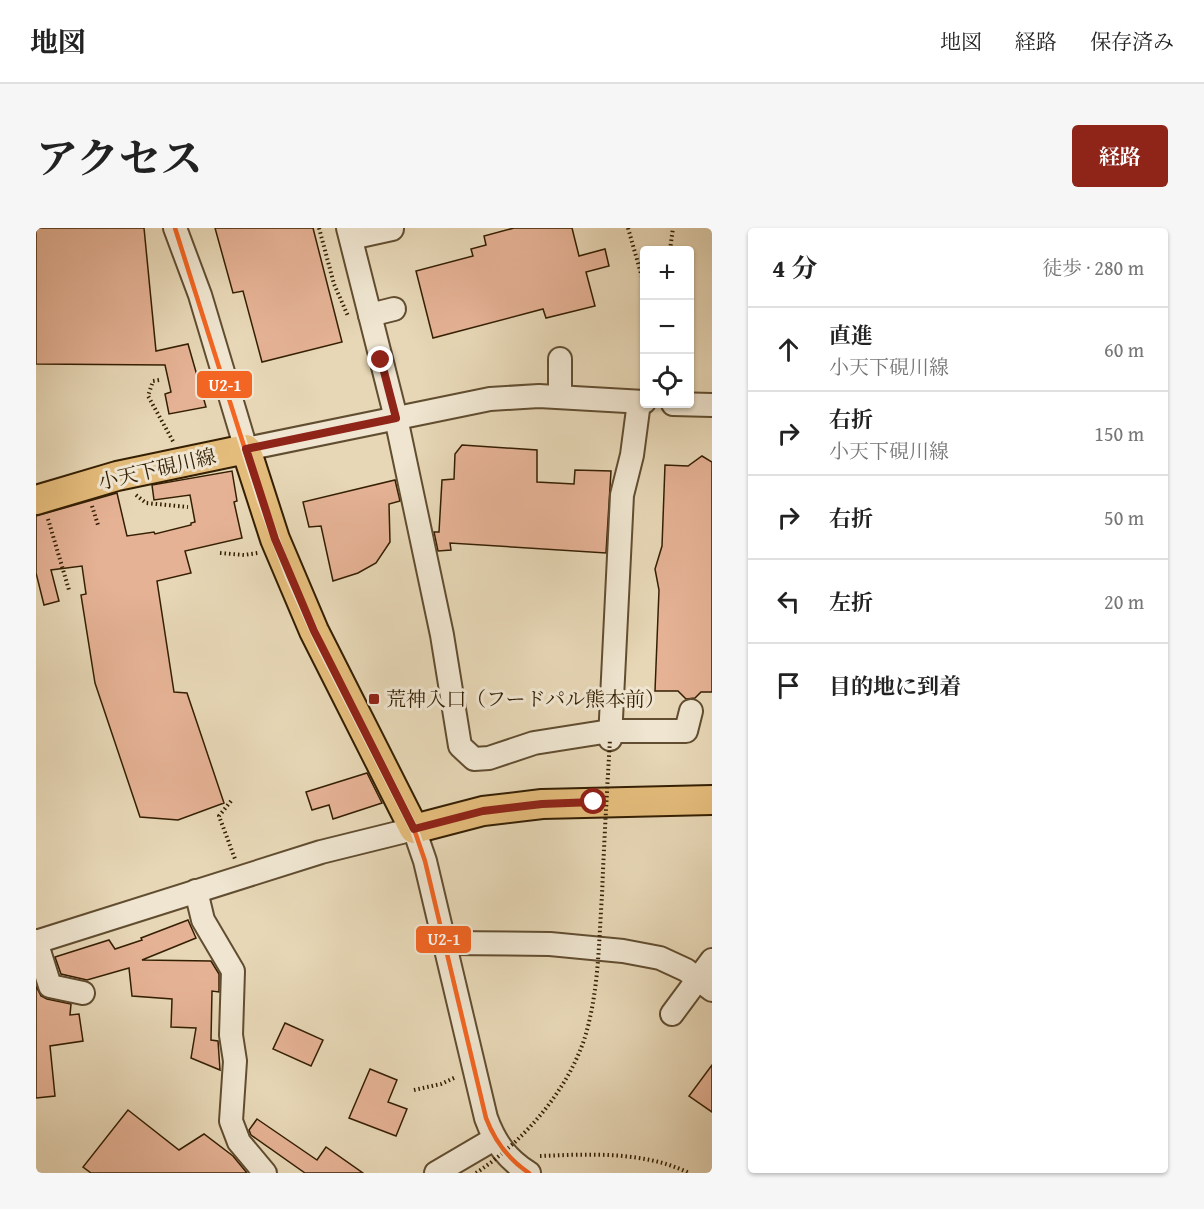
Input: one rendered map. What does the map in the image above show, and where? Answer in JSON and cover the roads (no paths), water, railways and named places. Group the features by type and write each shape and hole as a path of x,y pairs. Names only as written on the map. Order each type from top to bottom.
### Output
{"main road":[{"name":"小天下硯川線","path":"38,499 116,476 246,449"},
{"path":"246,449 279,549 314,631 414,829 483,811 542,804 712,800"}],"street":[{"path":"175,228 200,295 246,449 490,399 560,397 640,402"},
{"path":"392,229 350,233 396,418 442,635 460,746 474,759 489,758 534,743 610,735 686,732 691,711"},
{"path":"370,315 394,309"},
{"path":"560,359 560,397"},
{"path":"694,405 712,405"},
{"path":"610,735 622,495 641,408"},
{"path":"83,993 50,986 36,941 321,852 414,829 425,861 473,1069 494,1139 510,1158 530,1173"},
{"path":"196,891 203,920 233,971 231,1035 235,1061 231,1121 239,1142 265,1173"},
{"path":"444,943 550,944 623,951 660,958 686,970 705,985"},
{"path":"672,1014 705,985 712,960"},
{"path":"436,1173 494,1139"}],"place":[{"name":"荒神入口（フードパル熊本前）","path":"374,699"}]}
